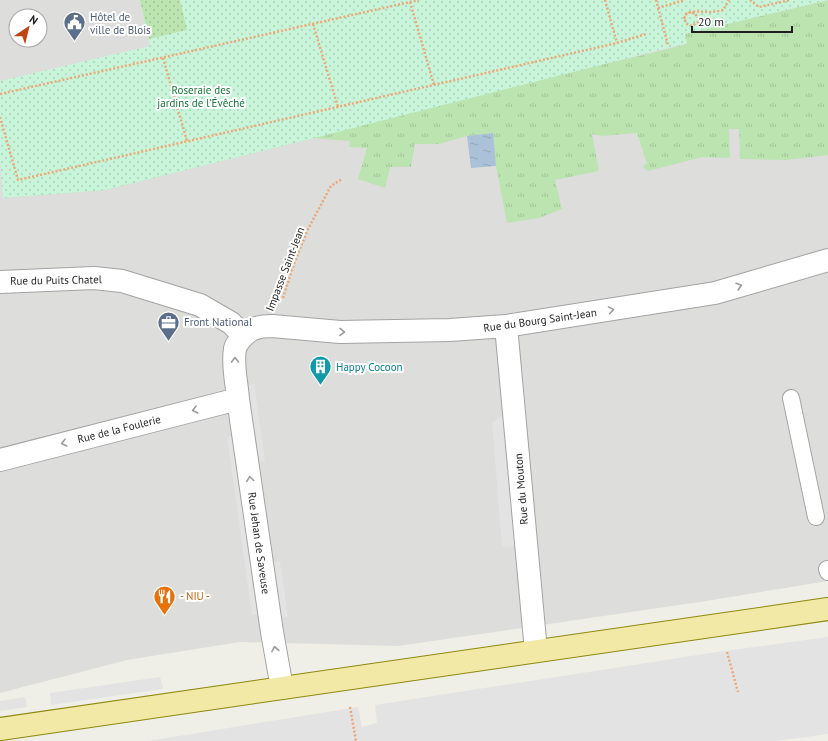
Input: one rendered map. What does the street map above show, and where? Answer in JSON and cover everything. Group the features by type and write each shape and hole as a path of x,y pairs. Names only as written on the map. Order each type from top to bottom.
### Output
{"main road":[{"path":"0,729 828,609"}],"street":[{"name":"Rue du Bourg Saint-Jean","path":"244,335 252,328 260,326 340,332 450,330 506,326 715,293 828,260"},
{"name":"Rue du Puits Chatel","path":"0,282 94,278 122,281 200,305 231,323 244,335"},
{"name":"Rue du Mouton","path":"506,326 536,651"},
{"path":"238,399 235,347 244,335"},
{"name":"Rue de la Foulerie","path":"0,460 238,399"},
{"name":"Rue Jehan de Saveuse","path":"238,399 271,624 282,688"}],"lane":[{"path":"791,398 816,517"}],"path":[{"path":"0,94 419,0"},
{"path":"605,0 617,43"},
{"path":"656,0 668,45"},
{"path":"658,8 685,0"},
{"path":"684,19 686,14 690,12 694,13 698,17 698,22 692,26 687,24 684,19 686,14 690,12 711,12 723,10 729,0"},
{"path":"750,0 759,7 790,0"},
{"path":"410,2 434,85"},
{"path":"313,24 338,107"},
{"path":"0,117 18,180 617,43 646,34"},
{"path":"163,58 187,141"},
{"name":"Impasse Saint-Jean","path":"272,326 280,308 294,264 308,229 331,186 342,179"},
{"path":"726,650 738,692"},
{"path":"351,710 356,741"}],"shaded area":[{"path":"0,0 828,0 828,581 706,601 398,646 240,642 127,660 0,693"},
{"path":"254,384 265,461 256,462 245,386"},
{"path":"507,412 517,546 502,547 492,423"},
{"path":"237,435 262,614 252,615 227,437"},
{"path":"280,562 288,617 278,618 270,563"},
{"path":"828,637 828,734 776,741 148,741 358,707 362,727 377,723 375,705 717,652"},
{"path":"160,677 163,689 51,705 50,693"},
{"path":"25,697 27,707 0,711 0,701"}],"green space":[{"name":"Roseraie des jardins de l’Évêché","path":"140,0 828,0 685,34 687,43 105,190 3,198 0,159 0,81 150,46"},
{"path":"140,0 180,0 187,30 149,39"},
{"path":"828,0 828,155 786,160 740,159 739,129 729,129 730,158 702,157 648,171 643,165 647,164 637,133 602,136 592,134 599,171 555,180 562,209 539,218 507,223 496,166 492,133 467,136 439,144 415,144 411,167 390,167 385,188 358,179 367,148 349,147 350,141 314,138 105,190 3,198 652,53 687,44 685,34"}],"water":[{"path":"493,133 496,166 471,168 467,136"}],"place":[{"name":"Hôtel de ville de Blois","path":"75,42"},
{"name":"Front National","path":"168,342"},
{"name":"Happy Cocoon","path":"321,386"},
{"name":"‑ NIU ‑","path":"165,616"}]}
